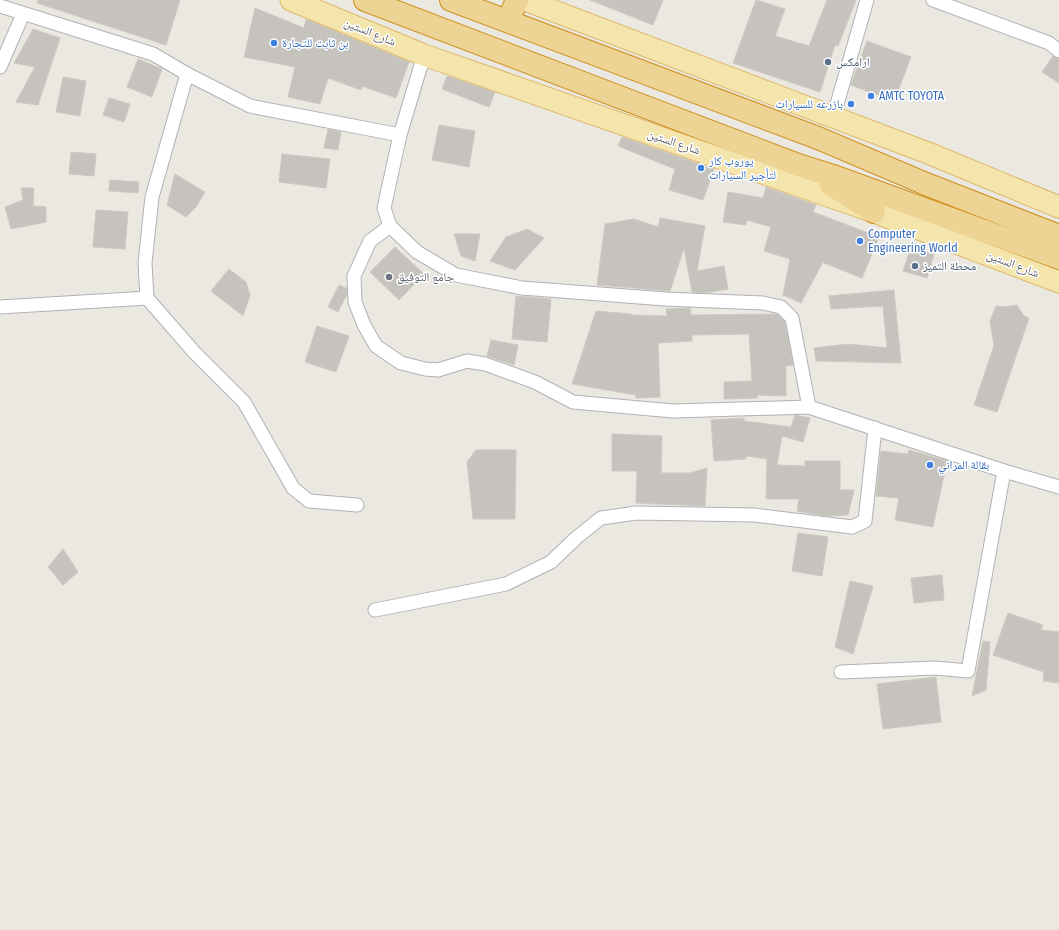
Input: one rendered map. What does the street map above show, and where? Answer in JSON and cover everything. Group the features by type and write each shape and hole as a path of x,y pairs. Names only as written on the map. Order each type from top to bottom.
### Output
{"highway":[{"name":"شارع الستين","path":"365,0 798,165 836,177 1059,258"},
{"path":"451,0 818,138 926,184 1059,236"},
{"path":"508,21 517,0"},
{"path":"798,165 874,212"}],"main road":[{"name":"شارع الستين","path":"290,0 424,55 874,212 1059,282"},
{"path":"525,0 928,153 1059,207"}],"street":[{"path":"833,118 867,0"},
{"path":"933,0 1049,44 1059,51"},
{"path":"0,6 153,54 187,74 250,106 400,135"},
{"path":"0,67 23,14"},
{"path":"424,55 400,135 384,208 390,226 417,252 456,275 522,288 665,299 763,303 781,307 792,318 810,407"},
{"path":"187,74 152,197 145,263 147,298 194,352 244,402 292,488 309,501 357,505"},
{"path":"390,226 370,241 354,276 355,302 364,325 376,346 400,363 424,369 438,370 467,361 485,364 535,382 573,402 673,411 810,407 1004,471 1059,487"},
{"path":"0,307 147,298"},
{"path":"375,610 506,584 552,562 576,538 601,518 636,513 754,515 852,527 859,525 865,521 875,428"},
{"path":"841,672 935,668 968,671 1004,471"}],"building":[{"path":"38,0 180,0 166,45 37,3"},
{"path":"590,0 663,0 653,25"},
{"path":"756,0 785,9 775,36 809,46 827,0 856,0 838,46 835,45 820,92 733,63"},
{"path":"255,8 304,28 306,19 409,62 396,98 362,86 361,90 328,78 320,104 288,97 295,67 244,57"},
{"path":"33,29 60,38 38,105 16,102 35,67 14,63"},
{"path":"867,41 911,57 894,101 851,85"},
{"path":"1053,56 1059,59 1059,83 1042,72"},
{"path":"138,59 162,69 152,97 127,87"},
{"path":"447,76 495,92 489,107 442,89"},
{"path":"63,77 86,81 80,116 56,112"},
{"path":"109,98 130,104 124,122 103,115"},
{"path":"439,125 475,131 469,167 432,160"},
{"path":"328,129 341,132 338,150 324,148"},
{"path":"622,137 714,169 703,200 669,190 675,169 618,146"},
{"path":"71,152 96,154 94,176 69,174"},
{"path":"282,154 330,159 326,188 279,182"},
{"path":"175,174 205,192 196,207 186,217 167,205"},
{"path":"110,180 139,182 138,193 109,191"},
{"path":"766,187 816,205 813,212 879,237 862,278 824,263 824,260 801,303 783,295 790,259 764,251 771,227 747,220 746,225 723,222 728,192 763,198"},
{"path":"21,188 34,188 33,206 46,207 46,222 11,229 5,207 23,200"},
{"path":"96,210 128,212 125,249 93,247"},
{"path":"660,218 705,226 697,271 724,266 728,289 705,293 692,292 684,248 670,291 597,285 605,224 634,219 658,227"},
{"path":"527,229 544,238 515,270 490,261 506,237"},
{"path":"454,234 480,234 475,261 461,256"},
{"path":"395,247 424,274 399,300 370,272"},
{"path":"911,247 934,254 927,278 903,271"},
{"path":"229,269 246,282 250,295 243,316 211,291"},
{"path":"339,285 346,288 347,294 338,312 328,307"},
{"path":"894,290 901,363 816,361 814,348 848,344 887,348 883,306 831,309 829,296"},
{"path":"516,296 551,299 547,342 512,339"},
{"path":"1017,305 1024,316 1029,318 997,412 974,405 994,346 990,321 996,306 1005,307"},
{"path":"690,308 691,315 777,314 785,322 793,365 786,366 786,396 757,395 757,398 724,399 724,382 752,381 749,334 692,335 692,341 658,343 660,397 636,398 636,395 572,384 596,311 631,315 667,316 666,309"},
{"path":"317,326 349,336 336,372 305,362"},
{"path":"491,340 518,345 514,365 487,356"},
{"path":"795,415 810,418 803,442 782,436 777,465 805,466 805,461 840,461 840,490 854,490 848,515 825,516 797,511 799,499 766,499 767,459 746,456 746,459 714,461 711,420 744,418 744,421 791,427"},
{"path":"612,434 662,436 661,473 690,473 707,468 705,506 636,503 637,471 612,471"},
{"path":"476,450 516,450 515,519 473,519 467,462"},
{"path":"909,450 947,461 933,527 895,520 899,498 876,496 881,451 908,454"},
{"path":"798,533 828,537 822,576 792,571"},
{"path":"63,549 78,572 63,585 48,567"},
{"path":"942,575 944,600 914,603 911,578"},
{"path":"850,581 873,586 853,654 835,647"},
{"path":"1008,613 1043,625 1041,630 1059,632 1059,683 1043,681 1044,672 993,655"},
{"path":"983,641 990,642 986,690 972,696"},
{"path":"936,677 941,722 883,729 877,684"}],"place":[{"name":"بن ثابت للتجارة","path":"274,43"},
{"name":"ارامكس","path":"828,62"},
{"name":"AMTC TOYOTA","path":"871,96"},
{"name":"بازرعه للسيارات","path":"851,104"},
{"name":"يوروب كار لتأجير السيارات","path":"701,168"},
{"name":"Computer Engineering World","path":"860,241"},
{"name":"محطة التميز","path":"915,266"},
{"name":"جامع التوفيق","path":"389,277"},
{"name":"بقالة المراني","path":"930,465"}]}
